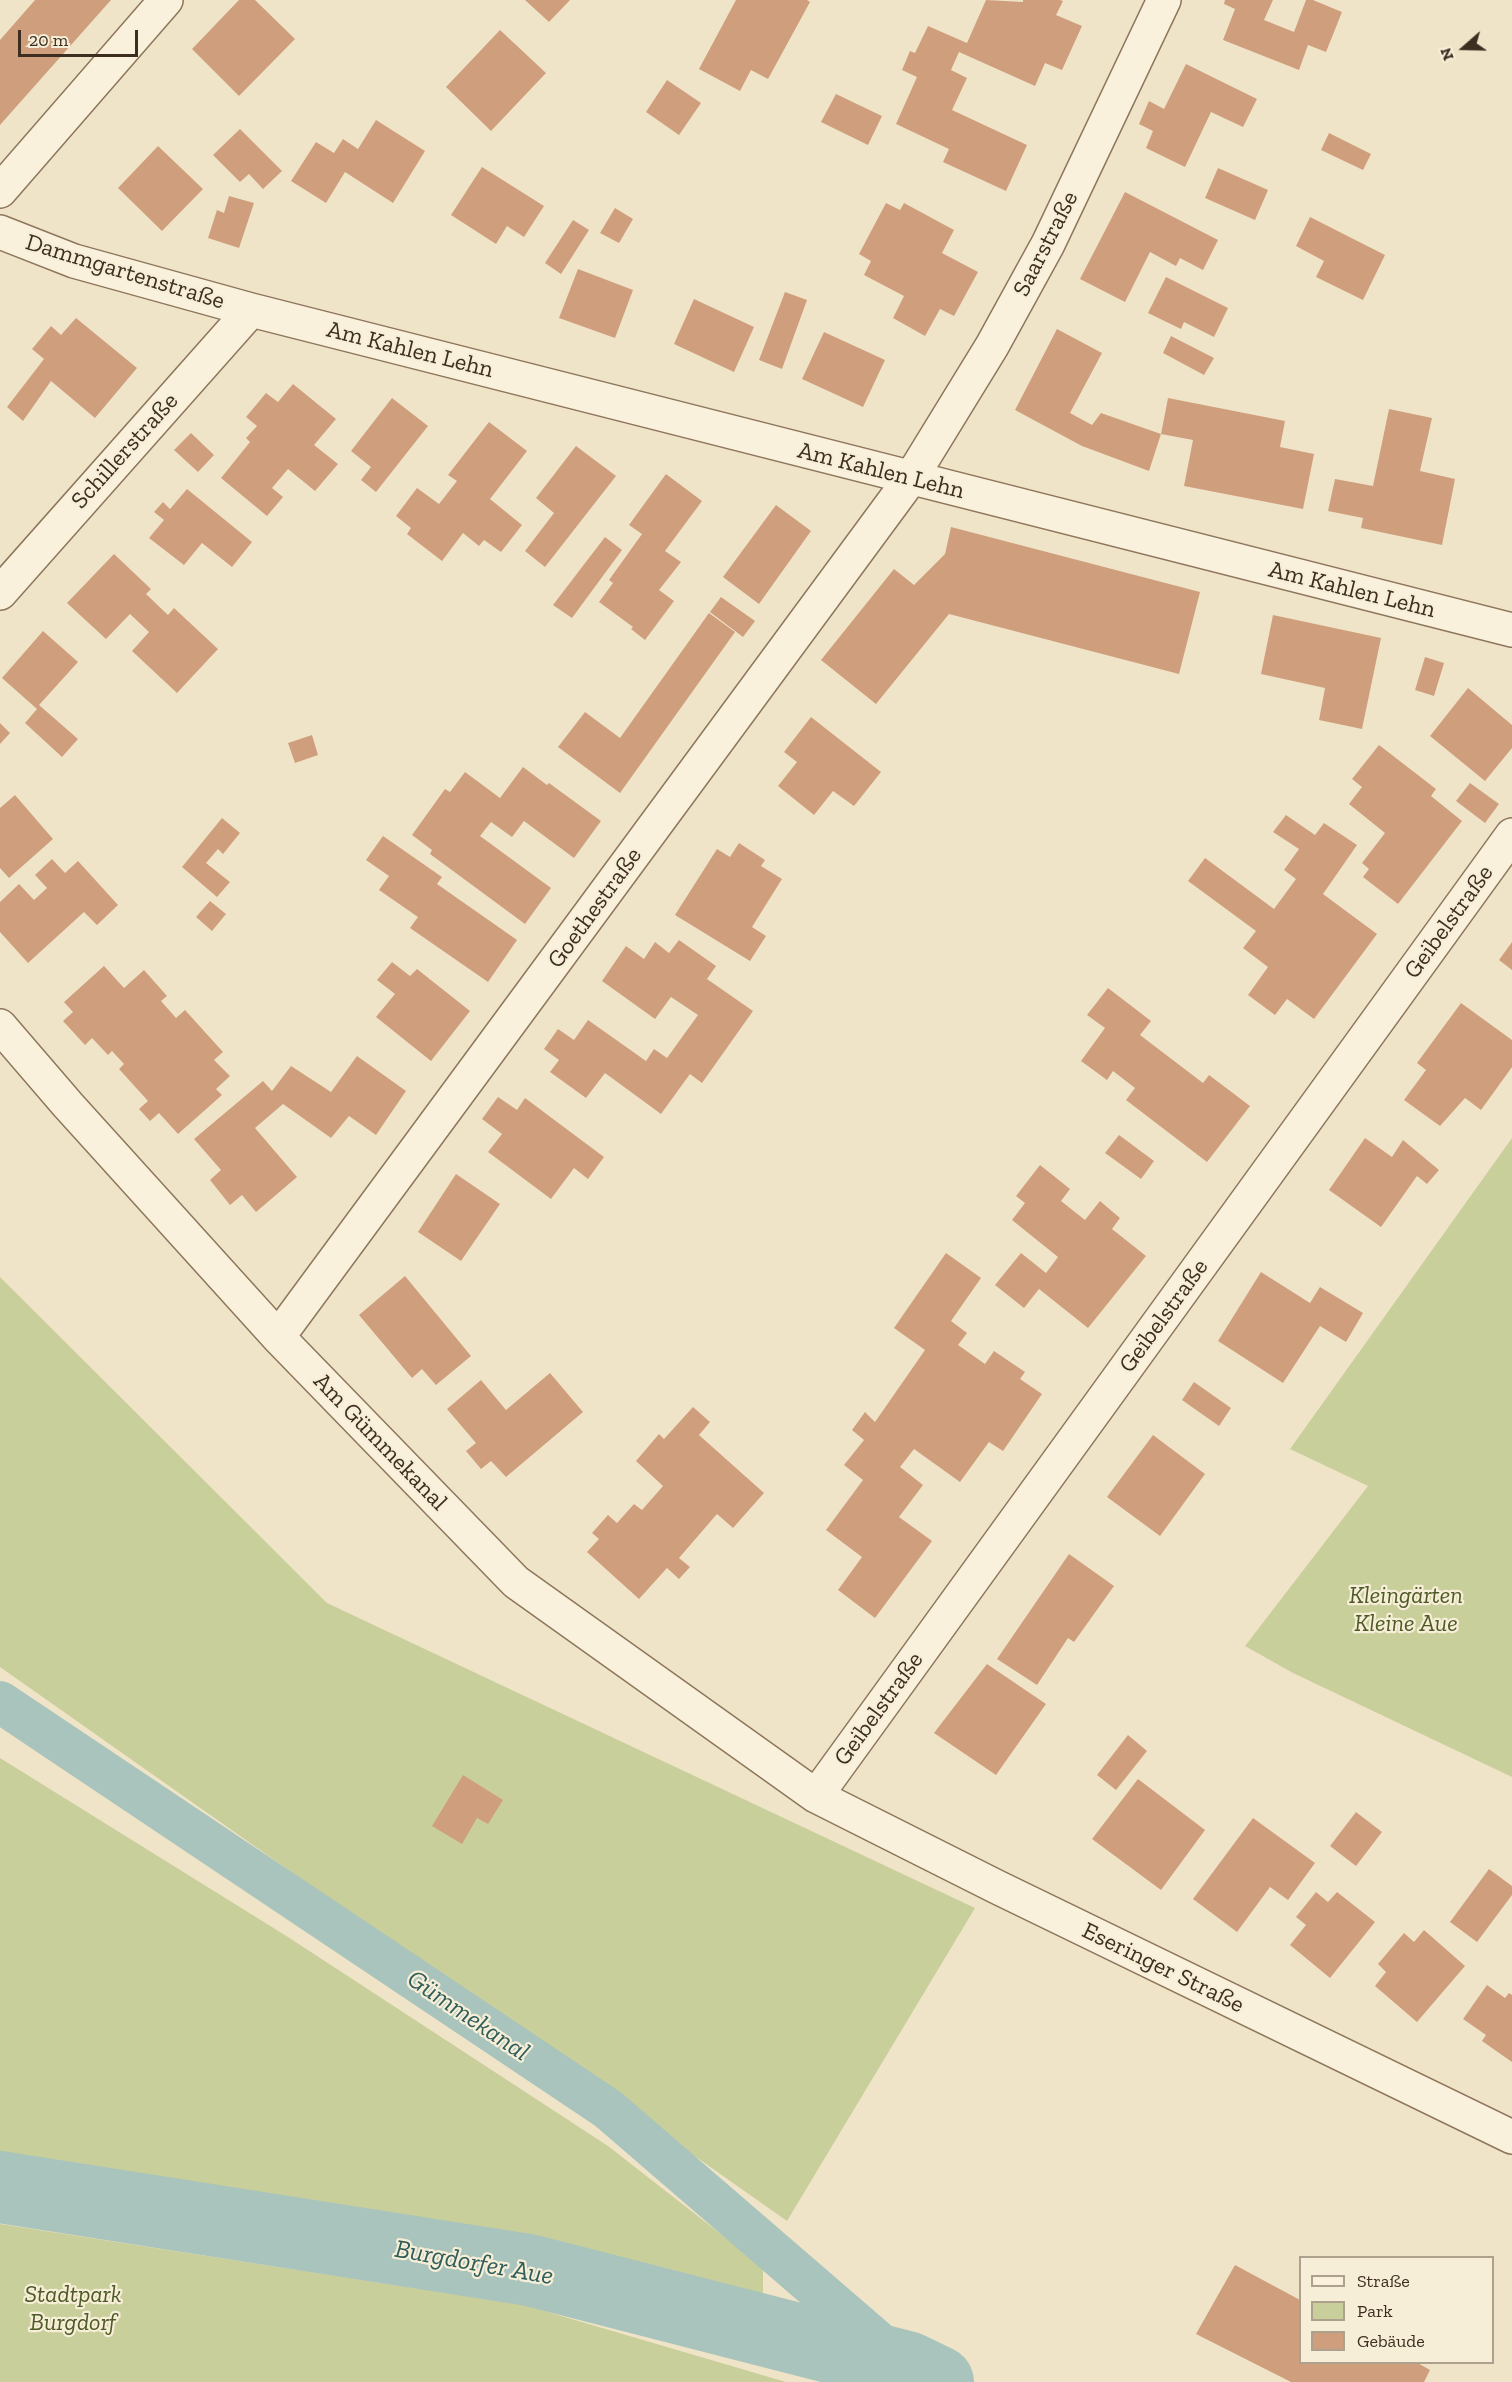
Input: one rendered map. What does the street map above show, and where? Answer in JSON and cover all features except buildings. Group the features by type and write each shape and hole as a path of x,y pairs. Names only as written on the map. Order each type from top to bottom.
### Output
{"street":[{"path":"0,191 166,0"},
{"name":"Saarstraße","path":"911,478 992,346 1048,244 1164,0"},
{"name":"Dammgartenstraße","path":"0,232 74,261 250,310"},
{"name":"Am Kahlen Lehn","path":"250,310 1512,630"},
{"name":"Schillerstraße","path":"0,592 250,310"},
{"name":"Goethestraße","path":"278,1337 911,478"},
{"name":"Geibelstraße","path":"816,1796 1512,835"},
{"name":"Am Gümmekanal","path":"0,1026 68,1105 278,1337 516,1582 816,1796"},
{"name":"Eseringer Straße","path":"816,1796 1018,1897 1512,2137"}],"green space":[{"name":"Kleingärten Kleine Aue","path":"1512,1138 1512,1777 1293,1673 1245,1646 1368,1486 1290,1449"},
{"path":"0,1277 327,1603 975,1908 787,2221 0,1667"},
{"path":"0,1758 288,1937 608,2146 763,2267 763,2314 534,2247 418,2224 184,2195 0,2165"},
{"name":"Stadtpark Burgdorf","path":"0,2224 524,2305 786,2382 0,2382"}],"waterway":[{"name":"Gümmekanal","path":"0,1702 608,2109 907,2367"},
{"name":"Burgdorfer Aue","path":"0,2187 529,2270 907,2367 938,2382"}]}
